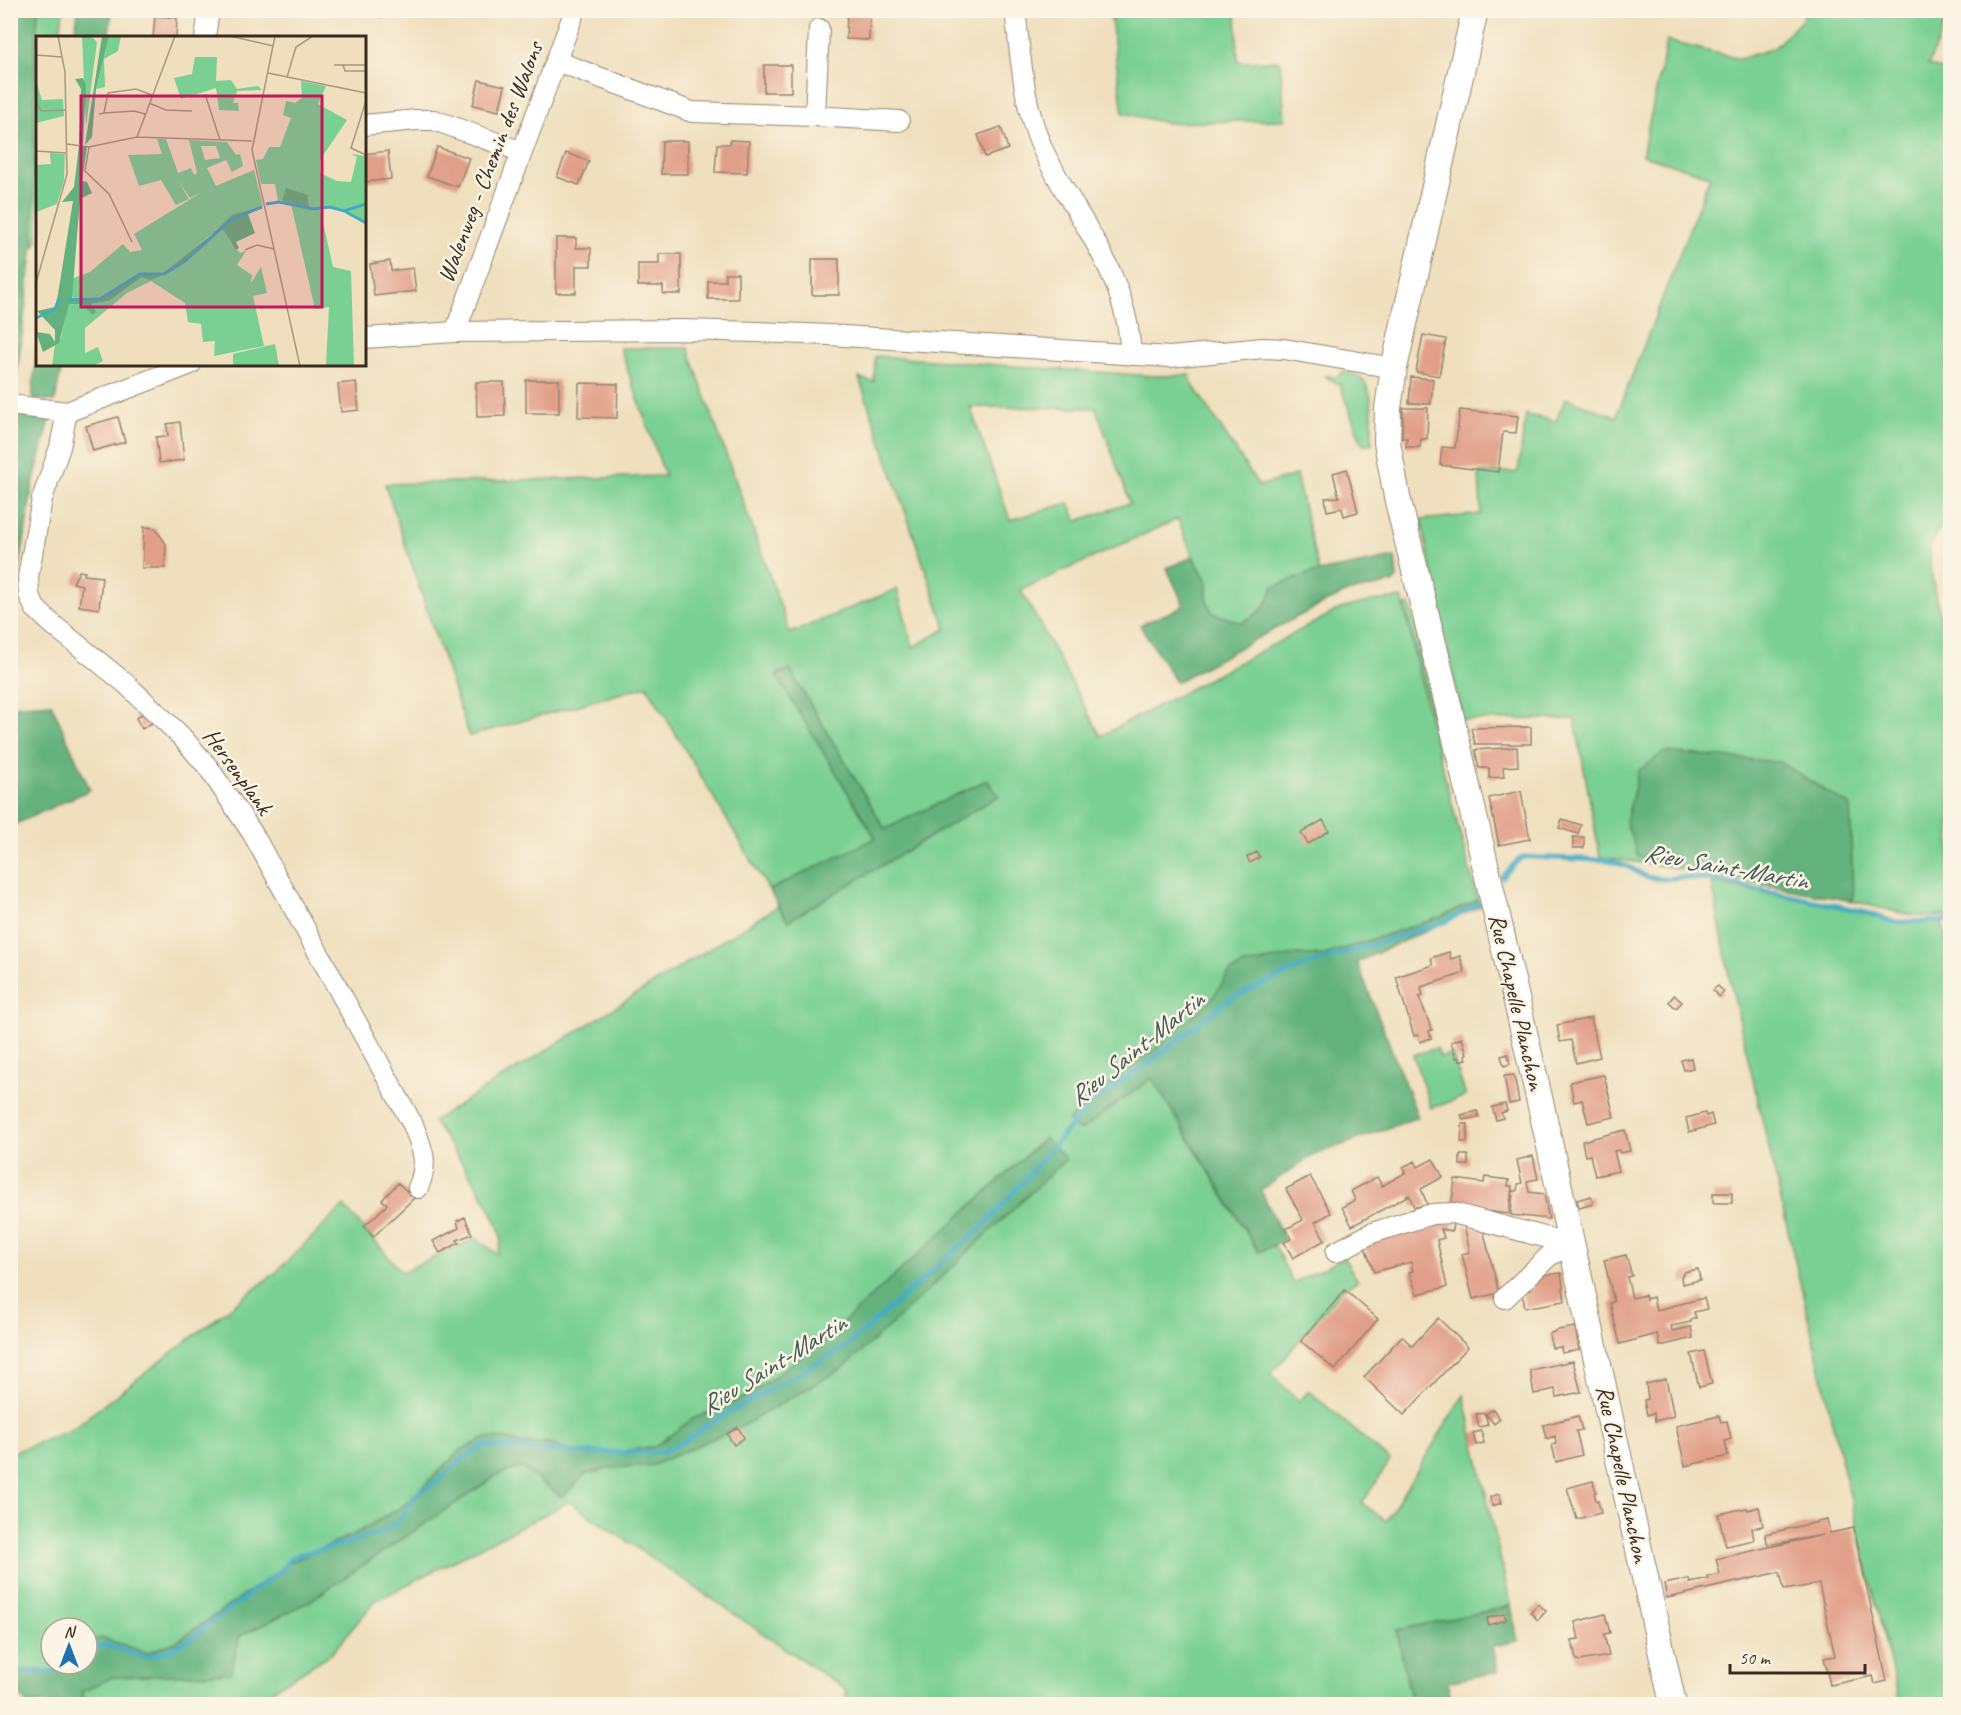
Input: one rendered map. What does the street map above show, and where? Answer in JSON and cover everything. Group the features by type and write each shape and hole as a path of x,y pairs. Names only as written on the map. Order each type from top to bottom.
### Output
{"street":[{"path":"205,36 209,10"},
{"name":"Walenweg - Chemin des Walons","path":"454,332 575,10"},
{"path":"1015,10 1025,93 1042,148 1100,251 1126,315 1132,356"},
{"name":"Rue Chapelle Planchon","path":"1475,10 1394,368 1388,408 1387,441 1408,548 1461,761 1591,1327 1673,1704"},
{"path":"815,116 819,29"},
{"path":"556,61 692,112 899,121"},
{"path":"366,125 434,120 522,152"},
{"path":"366,338 454,332 683,330 829,335 1132,356 1170,357 1254,349 1284,349 1394,368"},
{"path":"10,405 66,412 186,366"},
{"name":"Hersenplank","path":"66,412 60,447 42,499 30,567 28,587 35,608 125,683 181,735 197,753 253,834 413,1125 422,1148 425,1171 418,1188"},
{"path":"1336,1252 1372,1233 1432,1214 1454,1213 1571,1244"},
{"path":"1505,1298 1549,1256 1571,1244"}],"green space":[{"path":"11,11 38,11 35,47 33,245 14,396 11,396"},
{"path":"38,11 63,11 59,36 36,36 36,246 33,246 35,47"},
{"path":"78,11 112,11 108,36 74,36"},
{"path":"1110,11 1236,11 1238,62 1280,61 1285,120 1166,123 1123,113"},
{"path":"1805,11 1950,11 1928,65 1950,73 1950,508 1930,546 1930,567 1936,599 1943,626 1950,632 1950,914 1940,916 1928,917 1902,913 1853,901 1850,806 1638,856 1658,865 1600,857 1575,719 1462,720 1421,520 1481,514 1479,473 1518,472 1526,415 1556,421 1566,398 1616,417 1710,176 1642,155 1667,41 1740,59 1774,48 1802,20"},
{"path":"620,348 688,348 790,633 897,589 913,647 946,629 859,378 874,382 875,356 1153,376 1190,375 1191,382 1259,486 1296,475 1319,573 1308,574 1273,587 1262,609 1241,623 1212,613 1207,601 1207,581 1193,557 1178,519 1021,590 1101,736 1340,609 1373,601 1402,598 1431,726 1478,900 1441,917 1301,963 1149,1054 1085,1102 1080,1131 1152,1078 1258,1252 1274,1245 1293,1283 1344,1258 1358,1281 1343,1288 1271,1374 1299,1401 1309,1391 1390,1461 1362,1503 1386,1521 1464,1395 1511,1606 1397,1630 1412,1704 848,1704 845,1689 569,1502 375,1601 331,1654 250,1704 88,1704 81,1692 113,1677 230,1672 240,1636 308,1602 499,1474 522,1468 562,1497 586,1474 613,1468 653,1465 744,1425 843,1368 1045,1138 832,1333 748,1396 693,1419 654,1447 599,1454 577,1453 548,1443 523,1444 508,1439 461,1450 403,1506 355,1534 293,1561 176,1642 146,1653 103,1638 99,1639 99,1616 39,1616 39,1671 11,1669 11,1453 71,1430 274,1274 344,1206 402,1272 476,1238 497,1254 501,1241 493,1215 473,1180 433,1121 778,906 788,921 986,780 885,830 790,670 777,675 876,839 769,890 647,686 469,736 385,484 665,476","holes":["970,407 1096,408 1130,503 1077,521 1069,503 1010,520"]},
{"path":"36,358 36,366 62,366 55,401 32,399"},
{"path":"1343,372 1355,375 1368,389 1372,410 1372,444 1362,444 1340,385 1325,376 1337,377"},
{"path":"11,411 51,416 33,483 11,623"},
{"path":"1193,557 1207,581 1207,601 1212,613 1241,623 1262,609 1273,587 1308,574 1395,557 1397,578 1392,583 1345,593 1176,682 1140,625 1184,606 1167,568"},
{"path":"1410,605 1437,722 1433,723 1405,606"},
{"path":"790,670 885,829 987,780 999,796 788,921 769,890 876,838 776,675"},
{"path":"51,703 90,790 11,826 11,706"},
{"path":"1665,752 1780,762 1850,806 1853,901 1658,865 1638,856 1626,822 1639,770"},
{"path":"1712,883 1862,911 1894,922 1942,921 1950,956 1950,1704 1900,1704 1730,980"},
{"path":"1478,900 1481,906 1357,962 1418,1117 1312,1156 1261,1190 1284,1240 1259,1252 1152,1078 1080,1131 1068,1121 1085,1102 1149,1054 1211,1000 1230,972 1242,966 1293,955 1316,955 1318,957 1441,917"},
{"path":"1437,1048 1440,1057 1452,1054 1466,1096 1431,1108 1413,1055"},
{"path":"1045,1138 1066,1159 843,1368 744,1425 653,1465 613,1468 586,1474 562,1497 522,1468 499,1474 308,1602 240,1636 231,1673 113,1677 81,1692 88,1704 27,1704 19,1694 11,1693 11,1669 39,1671 39,1676 99,1676 99,1639 103,1638 146,1653 176,1642 293,1561 355,1534 403,1506 461,1450 486,1438 508,1439 523,1444 548,1443 577,1453 599,1454 654,1447 693,1419 748,1396 832,1333"},
{"path":"1511,1606 1518,1641 1493,1646 1498,1672 1447,1682 1452,1704 1412,1704 1397,1630"}],"building":[{"path":"378,10 408,10 408,13 379,17"},
{"path":"444,10 464,10 461,18"},
{"path":"847,11 870,12 869,40 846,39"},
{"path":"155,16 177,18 176,36 153,36"},
{"path":"764,65 791,65 791,92 764,92"},
{"path":"479,80 505,86 499,111 473,105"},
{"path":"1001,127 1008,149 985,157 978,135"},
{"path":"730,140 749,141 747,173 715,172 717,144 730,144"},
{"path":"662,141 688,141 688,174 661,174"},
{"path":"437,147 469,158 458,187 427,176"},
{"path":"388,151 391,179 366,182 366,154"},
{"path":"566,153 589,161 579,185 557,177"},
{"path":"556,238 576,238 576,248 591,248 591,266 576,266 576,293 556,293"},
{"path":"659,254 681,254 681,294 663,294 663,286 638,286 638,264 659,264"},
{"path":"812,259 839,259 839,295 812,295"},
{"path":"390,261 391,271 413,268 416,291 374,296 370,264"},
{"path":"725,273 738,273 738,299 708,299 708,281 725,281"},
{"path":"1423,335 1446,339 1439,376 1416,372"},
{"path":"1411,377 1433,379 1431,404 1409,403"},
{"path":"526,380 559,380 559,413 526,413"},
{"path":"356,382 359,410 341,412 338,384"},
{"path":"476,382 504,382 505,416 477,417"},
{"path":"579,383 618,384 617,418 578,417"},
{"path":"1403,408 1428,408 1427,439 1421,439 1420,447 1406,447 1407,438 1402,438"},
{"path":"1460,410 1518,416 1516,433 1503,432 1498,472 1440,465 1442,447 1455,448"},
{"path":"118,417 125,442 93,451 86,426"},
{"path":"180,422 184,460 159,463 156,437 168,436 167,424"},
{"path":"1347,469 1358,512 1344,516 1342,508 1327,511 1325,498 1339,497 1333,473"},
{"path":"144,527 155,528 166,544 165,568 142,568"},
{"path":"79,571 85,572 84,575 102,577 99,609 79,606 82,585 73,583"},
{"path":"145,712 152,723 142,729 136,718"},
{"path":"1531,727 1531,744 1475,744 1471,728"},
{"path":"1517,747 1518,766 1503,767 1504,777 1489,778 1489,768 1479,768 1475,750"},
{"path":"1521,791 1530,839 1499,845 1489,798"},
{"path":"1562,819 1581,825 1578,834 1559,828"},
{"path":"1323,820 1329,831 1308,844 1301,833"},
{"path":"1573,837 1584,837 1584,848 1573,848"},
{"path":"1257,852 1260,857 1250,863 1247,857"},
{"path":"1449,952 1451,959 1460,956 1465,973 1421,987 1423,996 1419,997 1432,1030 1429,1031 1431,1038 1420,1042 1418,1035 1414,1036 1396,977 1433,965 1431,958"},
{"path":"1718,986 1724,992 1719,997 1713,990"},
{"path":"1674,995 1682,1002 1676,1008 1669,1002"},
{"path":"1591,1018 1600,1057 1576,1063 1571,1040 1560,1042 1557,1025"},
{"path":"1462,1038 1467,1059 1460,1061 1459,1057 1456,1058 1451,1042"},
{"path":"1508,1054 1510,1064 1504,1066 1501,1056"},
{"path":"1691,1058 1693,1068 1684,1070 1681,1060"},
{"path":"1514,1075 1519,1102 1509,1104 1504,1076"},
{"path":"1604,1075 1614,1117 1588,1123 1582,1100 1574,1102 1570,1082"},
{"path":"1505,1104 1507,1111 1501,1113 1503,1118 1496,1120 1492,1107"},
{"path":"1477,1111 1479,1117 1463,1120 1461,1115"},
{"path":"1705,1113 1706,1116 1711,1114 1714,1125 1689,1132 1686,1118"},
{"path":"1462,1124 1468,1124 1467,1142 1461,1142"},
{"path":"1625,1130 1630,1151 1620,1153 1619,1150 1614,1151 1619,1171 1595,1176 1590,1155 1585,1156 1582,1141"},
{"path":"1460,1155 1468,1155 1468,1165 1460,1165"},
{"path":"1533,1156 1538,1179 1527,1181 1529,1192 1544,1194 1549,1219 1511,1215 1513,1191 1517,1191 1518,1184 1522,1183 1517,1160"},
{"path":"1433,1159 1443,1177 1421,1189 1428,1206 1414,1207 1409,1195 1352,1226 1342,1207 1355,1200 1351,1191 1377,1177 1382,1186 1405,1173 1403,1167 1415,1161 1418,1167"},
{"path":"1310,1176 1331,1213 1315,1222 1325,1240 1293,1258 1284,1242 1291,1239 1286,1229 1303,1220 1286,1189"},
{"path":"1485,1177 1509,1180 1508,1186 1512,1186 1509,1214 1451,1207 1455,1179 1484,1183"},
{"path":"398,1183 414,1198 373,1237 364,1226 385,1207 387,1204 382,1200"},
{"path":"1713,1193 1732,1193 1732,1203 1713,1203"},
{"path":"1591,1196 1593,1204 1579,1208 1577,1200"},
{"path":"465,1217 472,1234 457,1240 459,1243 440,1253 433,1241 459,1228 457,1221"},
{"path":"1438,1220 1453,1223 1452,1231 1441,1229 1444,1238 1437,1240 1447,1287 1417,1294 1409,1272 1413,1271 1411,1262 1374,1272 1364,1244"},
{"path":"1464,1225 1483,1229 1499,1293 1473,1299 1462,1254 1470,1252"},
{"path":"1626,1255 1632,1276 1627,1277 1632,1298 1645,1295 1646,1299 1653,1297 1656,1310 1704,1298 1707,1309 1694,1312 1696,1318 1691,1322 1671,1326 1672,1331 1691,1327 1693,1338 1660,1346 1657,1334 1620,1344 1610,1303 1614,1302 1604,1260"},
{"path":"1698,1269 1700,1280 1682,1284 1681,1277 1684,1272"},
{"path":"1561,1273 1565,1301 1525,1308 1522,1291 1531,1289 1530,1282 1536,1276"},
{"path":"1345,1290 1378,1319 1335,1370 1301,1341"},
{"path":"1438,1318 1468,1347 1404,1415 1364,1377 1402,1336 1412,1346"},
{"path":"1575,1327 1579,1350 1562,1353 1561,1347 1552,1348 1549,1334"},
{"path":"1704,1351 1712,1384 1699,1387 1691,1354"},
{"path":"1573,1361 1581,1392 1557,1397 1555,1389 1534,1394 1530,1370"},
{"path":"1666,1379 1674,1416 1655,1421 1654,1413 1647,1415 1644,1400 1648,1399 1646,1384"},
{"path":"1493,1409 1500,1419 1494,1424 1486,1414"},
{"path":"1485,1413 1488,1425 1479,1427 1476,1414"},
{"path":"1578,1416 1582,1430 1576,1431 1582,1455 1556,1462 1552,1445 1556,1444 1555,1436 1546,1439 1543,1425"},
{"path":"1719,1416 1721,1422 1727,1421 1731,1439 1725,1441 1728,1456 1685,1466 1676,1426"},
{"path":"738,1427 744,1438 734,1445 727,1434"},
{"path":"1481,1431 1484,1443 1476,1445 1473,1433"},
{"path":"1593,1481 1596,1501 1598,1501 1601,1513 1577,1519 1567,1488"},
{"path":"1499,1494 1502,1503 1492,1506 1490,1497"},
{"path":"1759,1507 1763,1526 1752,1528 1754,1540 1726,1546 1718,1514"},
{"path":"1827,1520 1830,1533 1854,1528 1887,1681 1875,1684 1873,1676 1830,1685 1824,1658 1835,1656 1819,1584 1784,1590 1780,1572 1667,1598 1664,1584 1689,1579 1690,1583 1720,1574 1716,1559 1823,1535 1768,1545 1765,1534"},
{"path":"1538,1604 1546,1611 1538,1620 1530,1612"},
{"path":"1504,1614 1506,1620 1488,1625 1487,1618"},
{"path":"1605,1614 1610,1633 1604,1634 1609,1656 1579,1661 1576,1659 1572,1640 1579,1639 1575,1622"}],"waterway":[{"name":"Rieu Saint-Martin","path":"1502,877 1523,857 1608,860 1629,867 1646,877 1714,880 1862,911 1894,922 1942,921 1950,918"},
{"name":"Rieu Saint-Martin","path":"99,1646 106,1645 140,1656 152,1656 171,1650 192,1638 282,1570 289,1560 298,1555 386,1531 398,1521 418,1493 437,1482 462,1459 482,1446 582,1453 662,1452 685,1441 709,1424 847,1346 987,1223 1089,1105 1154,1059 1229,999 1302,967 1444,922 1480,903"},
{"name":"Rieu Saint-Martin","path":"10,1671 39,1673"}]}
